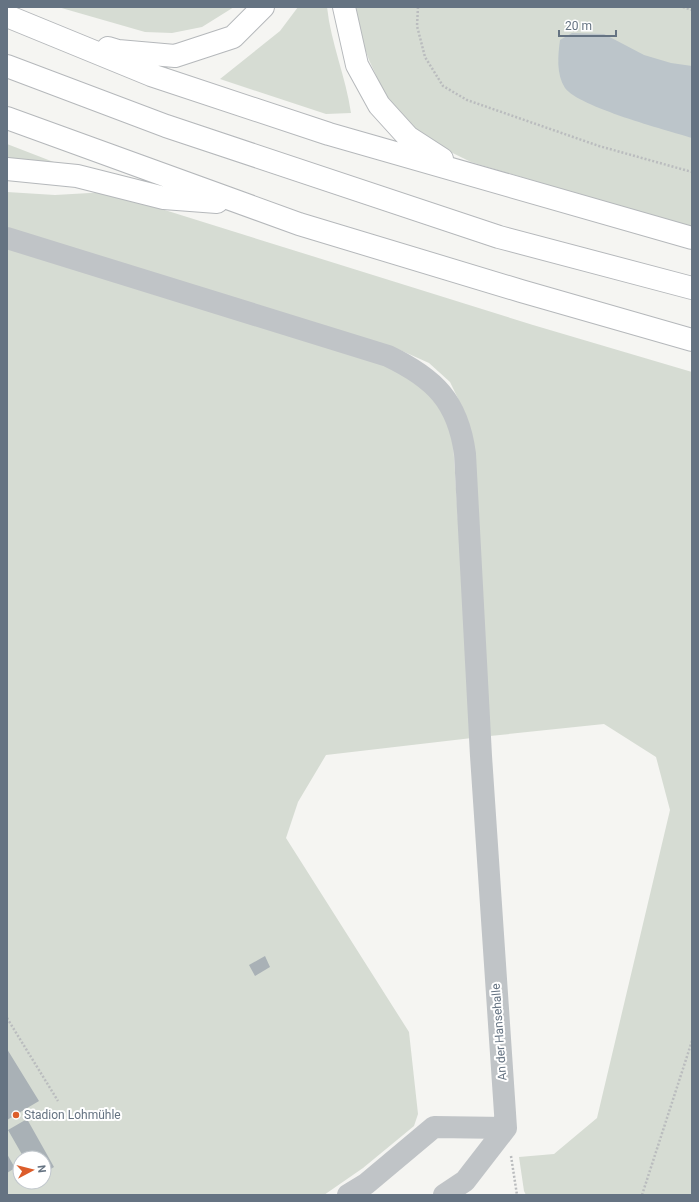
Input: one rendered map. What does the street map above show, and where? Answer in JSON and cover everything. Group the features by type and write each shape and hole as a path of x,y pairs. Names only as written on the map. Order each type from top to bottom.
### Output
{"highway":[{"path":"7,15 118,51 175,56 233,37 263,7"},
{"path":"344,7 356,65 379,105 408,137 465,173"},
{"path":"7,15 151,75 329,134 692,238"},
{"path":"7,66 166,126 499,236 692,288"},
{"path":"7,118 299,224 520,291 692,340"},
{"path":"7,169 77,176 164,198 244,204"}],"street":[{"name":"An der Hansehalle","path":"7,238 388,356 424,376 437,389 454,413 460,426 464,448 481,756 506,1128"},
{"path":"348,1195 366,1184 434,1127 506,1128"},
{"path":"444,1195 465,1181 506,1128"}],"path":[{"path":"418,7 417,26 425,57 443,86 467,100 592,143 692,172"},
{"path":"682,7 692,10"},
{"path":"7,1018 58,1101"},
{"path":"642,1195 692,1041"},
{"path":"506,1128 517,1195"}],"shaded area":[{"path":"58,7 234,7 202,27 172,33 145,32"},
{"path":"298,7 327,7 351,113 326,114 220,79 280,31"},
{"path":"353,7 692,7 692,228 471,162 424,139 394,114 369,60 355,21"},
{"path":"572,33 604,34 644,55 671,63 692,66 692,138 644,124 604,110 587,103 573,95 565,88 559,71 558,58 560,40"},
{"path":"7,144 64,166 7,164"},
{"path":"7,192 55,195 107,192 533,325 692,372 692,1195 526,1195 524,1191 519,1157 554,1154 597,1118 670,810 656,757 604,724 490,736 465,413 450,382 429,363 400,350 7,228"},
{"path":"7,243 388,366 421,383 452,426 472,738 326,755 298,802 286,838 409,1032 418,1114 414,1126 363,1168 324,1195 7,1195"}],"building":[{"path":"265,956 270,967 255,976 249,965"},
{"path":"7,1049 39,1101 7,1120"},
{"path":"27,1119 44,1150 19,1150 8,1130"},
{"path":"7,1154 12,1163 12,1170 7,1173"}],"place":[{"name":"Stadion Lohmühle","path":"16,1115"}]}
